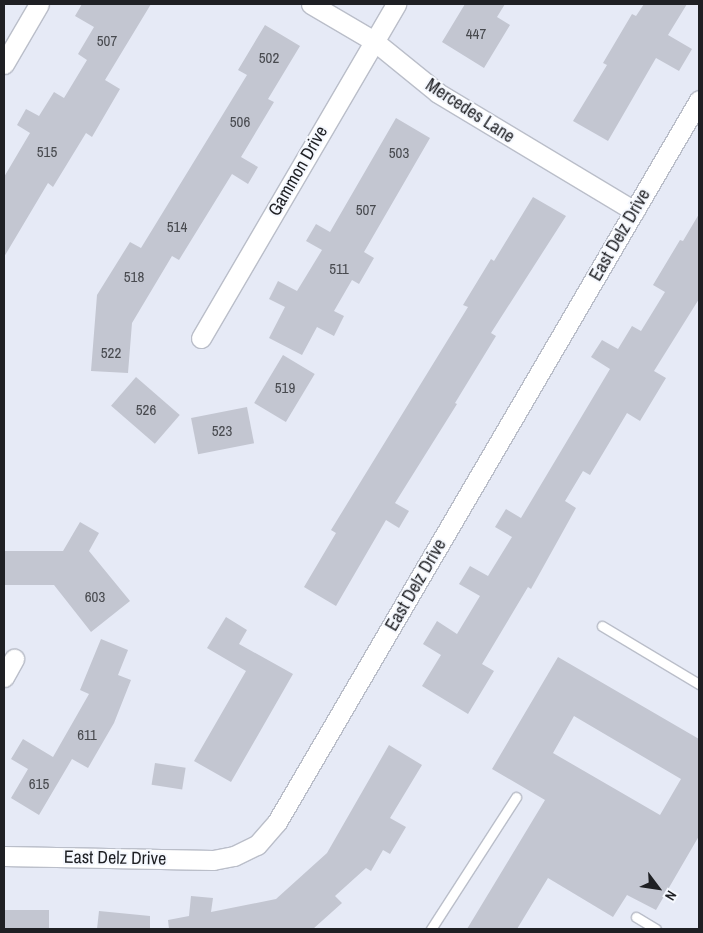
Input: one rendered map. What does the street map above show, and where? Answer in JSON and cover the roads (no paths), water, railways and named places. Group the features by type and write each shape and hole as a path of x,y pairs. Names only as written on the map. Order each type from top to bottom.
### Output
{"street":[{"path":"4,64 39,4"},
{"name":"Mercedes Lane","path":"311,4 374,41 438,93 634,211"},
{"name":"Gammon Drive","path":"201,338 396,4"},
{"name":"East Delz Drive","path":"4,856 213,860 234,856 257,845 277,822 699,100"},
{"path":"4,677 14,659"}],"lane":[{"path":"602,626 699,684"},
{"path":"431,929 516,797"},
{"path":"636,917 656,929"}]}
